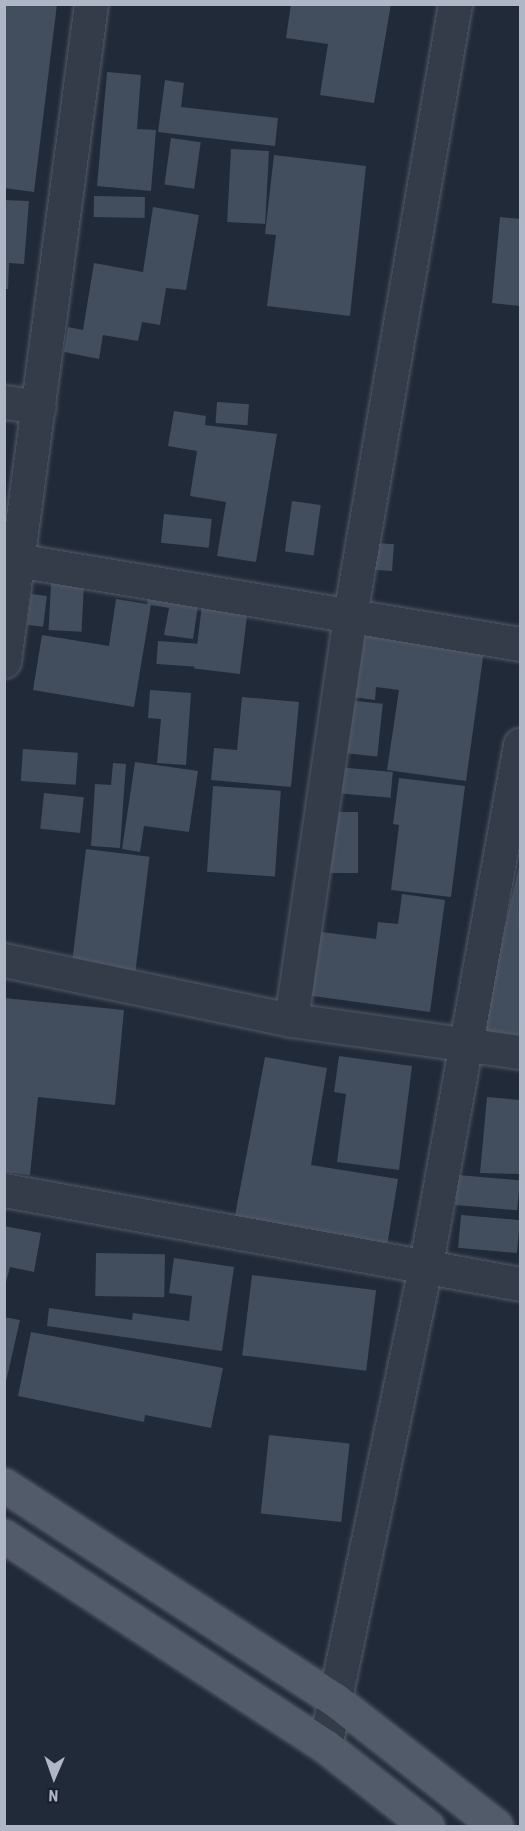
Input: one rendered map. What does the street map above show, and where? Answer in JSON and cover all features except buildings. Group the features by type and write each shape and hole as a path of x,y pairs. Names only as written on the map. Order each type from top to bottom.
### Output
{"main road":[{"path":"4,1485 335,1701 496,1827"},
{"path":"4,1536 325,1746 428,1827"}],"street":[{"path":"4,661 12,560 39,407 91,4"},
{"path":"291,1020 350,615 455,4"},
{"path":"4,402 39,407"},
{"path":"12,560 520,644"},
{"path":"325,1746 425,1269 520,745"},
{"path":"4,960 291,1020 466,1042 520,1052"},
{"path":"4,1190 425,1269 520,1284"}]}
